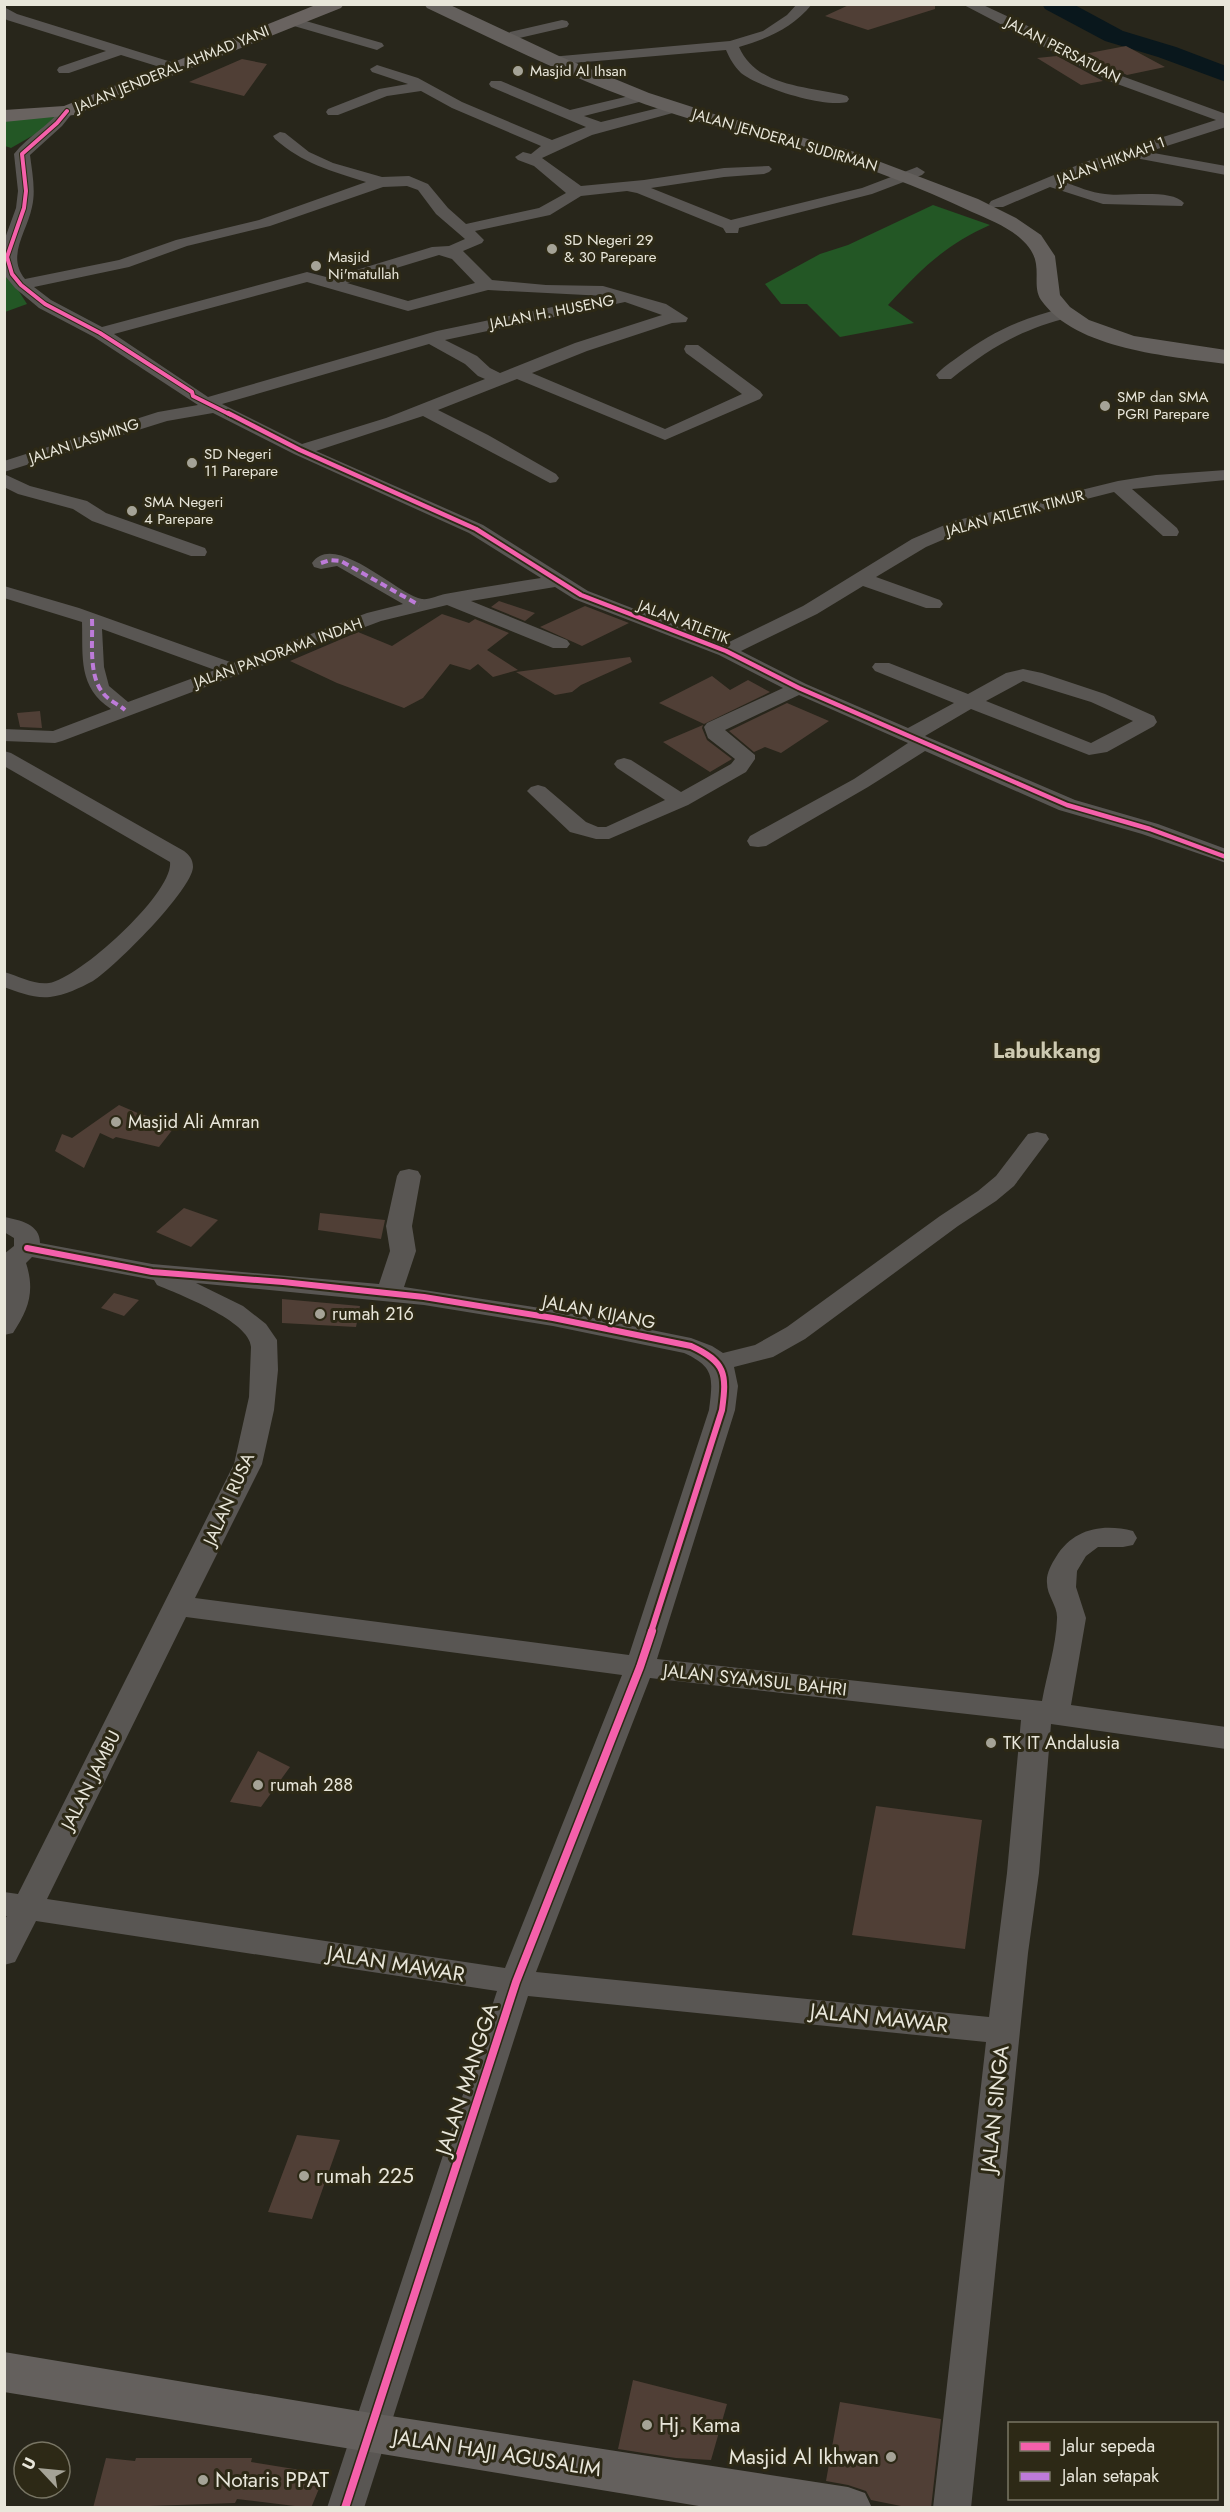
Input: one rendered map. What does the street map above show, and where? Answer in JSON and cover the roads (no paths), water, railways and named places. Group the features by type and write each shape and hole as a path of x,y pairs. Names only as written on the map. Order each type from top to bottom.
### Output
{"highway":[{"name":"JALAN JENDERAL AHMAD YANI","path":"4,116 67,111 335,4"}],"main road":[{"name":"JALAN JENDERAL SUDIRMAN","path":"433,4 642,97 911,174 990,212 1032,237 1040,246 1047,263 1047,288 1051,299 1065,313 1112,338 1226,357"},
{"name":"JALAN JENDERAL SUDIRMAN","path":"450,4 515,35 557,60"},
{"name":"JALAN JENDERAL SUDIRMAN","path":"616,85 846,149 997,204 1037,228 1054,242 1061,251 1066,285 1077,306 1090,316 1128,333 1226,351"},
{"name":"JALAN HAJI AGUSALIM","path":"4,2372 371,2433 848,2508"}],"street":[{"path":"4,10 25,4"},
{"path":"557,60 731,45 768,34 792,18 804,4"},
{"name":"JALAN PERSATUAN","path":"969,4 1019,27 1114,78 1226,120"},
{"path":"4,10 12,17 176,68"},
{"path":"292,21 377,46"},
{"path":"515,35 562,24"},
{"path":"731,45 740,64 760,77 806,93 842,99"},
{"path":"64,70 120,51"},
{"path":"376,69 413,81 457,105 551,145"},
{"path":"496,84 602,128"},
{"path":"333,112 384,92 423,87"},
{"path":"569,115 642,97"},
{"path":"675,108 602,128 551,145 538,154 523,157 532,158 573,189 582,191 632,188 735,170 764,169"},
{"path":"67,111 59,123 31,143 22,158 26,191 24,208 10,228 7,257 12,274 21,285 45,304 100,333 204,402"},
{"name":"JALAN HIKMAH 1","path":"997,204 1052,183 1090,165 1226,120"},
{"path":"280,136 296,152 320,164 381,182"},
{"path":"4,150 22,158"},
{"path":"1129,152 1226,171"},
{"path":"4,157 22,158"},
{"path":"632,188 640,189 729,225 732,230 731,225 867,191 911,174"},
{"path":"21,285 123,264 182,243 264,223 381,182 409,181 423,187 442,211 476,240 457,247 455,252"},
{"path":"1052,183 1103,199 1155,200 1176,203"},
{"path":"463,229 544,212 574,195 573,189"},
{"path":"329,284 438,250 455,252 488,285"},
{"path":"100,333 308,277 412,306 488,285"},
{"name":"JALAN H. HUSENG","path":"488,285 546,290 603,291 626,297"},
{"path":"300,450 424,410 602,339 671,318 680,318 667,313 664,309 626,297"},
{"name":"JALAN H. HUSENG","path":"204,402 431,339 508,320 626,297"},
{"path":"945,375 1006,331 1026,321 1065,313"},
{"path":"431,339 471,360 484,372 510,376 666,435 754,395 692,349"},
{"name":"JALAN LASIMING","path":"4,467 204,402"},
{"name":"JALAN ATLETIK","path":"204,402 300,450 476,529 557,581 604,604 726,651 799,688 1067,805 1150,829 1226,857"},
{"path":"424,410 482,439 550,478"},
{"name":"JALAN ATLETIK TIMUR","path":"726,651 810,610 919,543 961,525 1118,486 1166,479 1226,475"},
{"path":"4,479 24,490 80,505 99,518 198,552"},
{"path":"1118,486 1170,532"},
{"path":"321,563 330,560 341,561 419,605"},
{"path":"863,579 933,604"},
{"name":"JALAN PANORAMA INDAH","path":"4,735 55,736 374,617 449,599 557,581"},
{"path":"4,592 92,619 231,669"},
{"path":"449,599 560,644"},
{"path":"92,619 94,657 99,686 109,698 125,710"},
{"path":"758,841 861,783 916,740 970,703 1013,677 1030,676 1098,698 1147,720 1100,748 1089,749 970,703 882,667"},
{"path":"538,791 578,827 609,833 681,801 739,768 745,755 715,734 714,727 799,688"},
{"path":"4,757 176,856 181,860 182,870 148,919 103,962 73,983 48,990 35,989 4,979"},
{"path":"624,764 681,801"},
{"path":"640,1667 722,1410 725,1386 720,1362 764,1351 796,1333 949,1221 987,1196 1005,1181 1036,1139"},
{"path":"389,1293 403,1251 399,1226 409,1176"},
{"path":"4,1224 14,1226 27,1235 29,1241 15,1257"},
{"path":"15,1257 152,1272"},
{"path":"4,1327 15,1311 20,1294 15,1257"},
{"name":"JALAN KIJANG","path":"152,1272 389,1293 553,1318 691,1346 711,1354 720,1362"},
{"name":"JALAN RUSA","path":"152,1272 234,1312 264,1338 265,1378 259,1419 248,1464 178,1606"},
{"name":"JALAN SINGA","path":"952,2508 1023,1873 1045,1713 1072,1618 1072,1609 1061,1584 1065,1567 1085,1541 1097,1538 1123,1538"},
{"name":"JALAN SYAMSUL BAHRI","path":"178,1606 640,1667 1045,1713 1226,1738"},
{"name":"JALAN JAMBU","path":"4,1953 16,1906 178,1606"},
{"name":"JALAN MANGGA","path":"345,2508 516,1982 640,1667"},
{"name":"JALAN MAWAR","path":"16,1906 516,1982 1004,2031"}],"waterway":[{"path":"1054,4 1114,36 1167,52 1226,75"}],"place":[{"name":"Masjid Al Ihsan","path":"518,71"},
{"name":"SD Negeri 29 & 30 Parepare","path":"552,249"},
{"name":"Masjid Ni'matullah","path":"316,266"},
{"name":"SMP dan SMA PGRI Parepare","path":"1105,406"},
{"name":"SD Negeri 11 Parepare","path":"192,463"},
{"name":"SMA Negeri 4 Parepare","path":"132,511"},
{"name":"Masjid Ali Amran","path":"116,1122"},
{"name":"rumah 216","path":"320,1314"},
{"name":"TK IT Andalusia","path":"991,1743"},
{"name":"rumah 288","path":"258,1785"},
{"name":"rumah 225","path":"304,2176"},
{"name":"Hj. Kama","path":"647,2425"},
{"name":"Masjid Al Ikhwan","path":"891,2457"},
{"name":"Notaris PPAT","path":"203,2480"}],"district":[{"name":"Labukkang","path":"1047,1051"}]}
